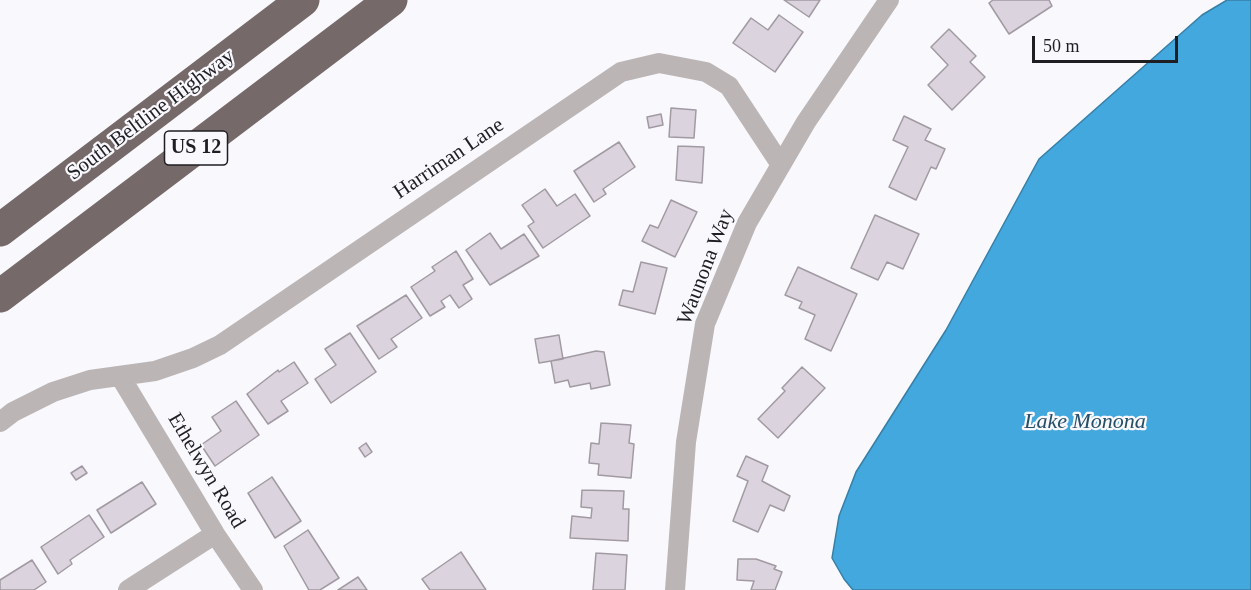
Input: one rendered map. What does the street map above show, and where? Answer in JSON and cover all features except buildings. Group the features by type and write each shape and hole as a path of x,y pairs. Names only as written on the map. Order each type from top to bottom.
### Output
{"highway":[{"name":"South Beltline Highway","path":"0,230 303,0"},
{"name":"US 12","path":"0,296 391,0"}],"street":[{"name":"Waunona Way","path":"675,590 686,442 705,324 747,223 806,122 889,0"},
{"name":"Harriman Lane","path":"0,422 13,412 52,392 90,380 155,371 220,345 621,72 659,63 706,72 729,86 781,165"},
{"name":"Ethelwyn Road","path":"120,376 215,534 253,590"},
{"path":"128,590 215,534"}],"water":[{"name":"Lake Monona","path":"1227,0 1251,0 1251,590 853,590 832,558 839,516 856,472 946,330 1039,159 1202,15"}]}
